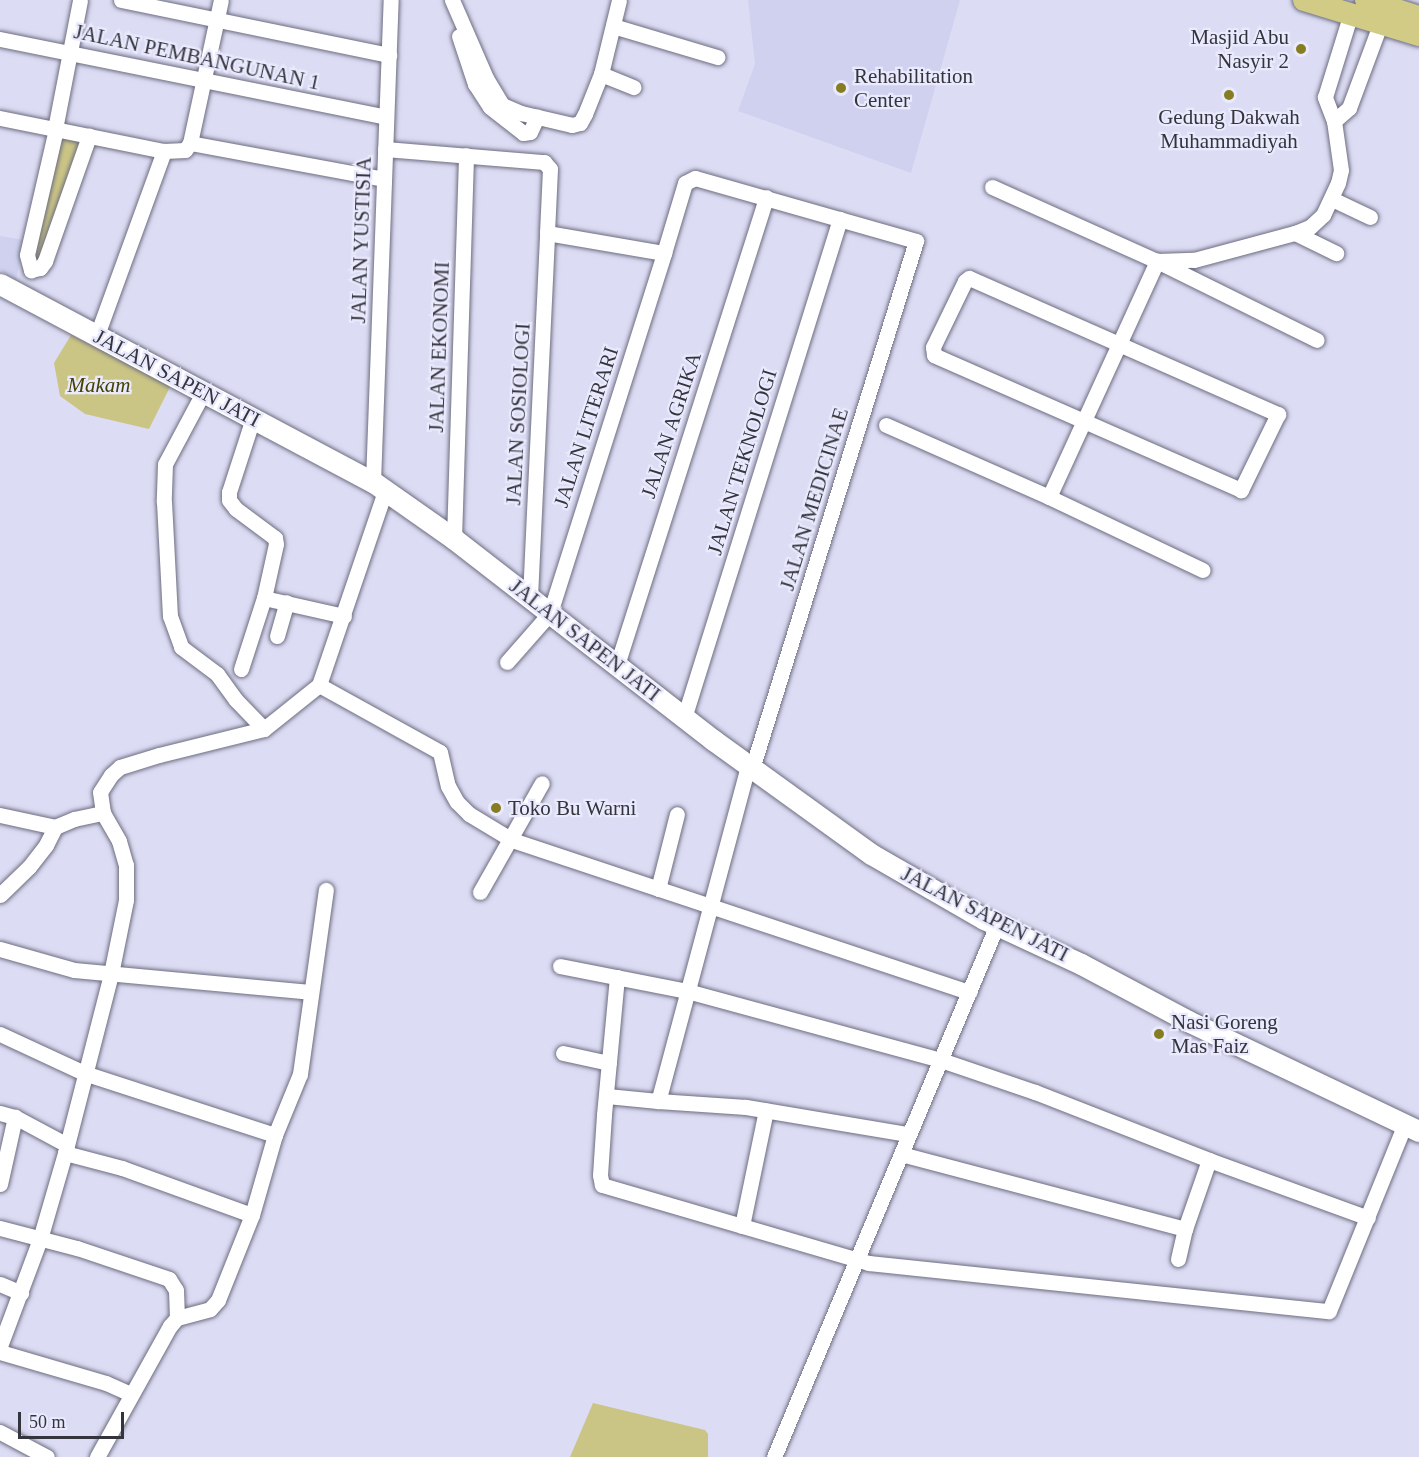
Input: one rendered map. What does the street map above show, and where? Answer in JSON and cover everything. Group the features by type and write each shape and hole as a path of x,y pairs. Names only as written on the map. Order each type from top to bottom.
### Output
{"main road":[{"path":"1304,0 1419,17"},
{"path":"1359,7 1382,22 1419,35"}],"street":[{"path":"80,0 27,255 31,270 40,268 45,261 89,136"},
{"path":"121,0 388,55"},
{"path":"0,117 164,151 185,150 190,143 221,0"},
{"name":"JALAN YUSTISIA","path":"320,685 344,616 379,487 384,179 391,0"},
{"path":"445,0 483,96 506,122 523,133 534,123"},
{"path":"452,0 496,98 510,110 534,123 577,125 585,114 601,74 619,0"},
{"path":"1157,261 1194,260 1295,233 1310,227 1323,215 1332,199 1341,170 1334,121 1327,93 1359,7"},
{"path":"1334,121 1351,102 1382,22"},
{"path":"613,26 717,57"},
{"name":"JALAN PEMBANGUNAN 1","path":"0,39 386,117"},
{"path":"601,74 634,87"},
{"path":"190,143 384,179"},
{"path":"385,149 466,155"},
{"path":"97,335 164,151"},
{"name":"JALAN SOSIOLOGI","path":"466,155 548,164 547,233 530,597"},
{"name":"JALAN EKONOMI","path":"454,539 466,155"},
{"name":"JALAN LITERARI","path":"549,613 685,183 695,178 701,179 766,197"},
{"path":"992,187 1157,261 1317,340"},
{"path":"766,197 840,219"},
{"name":"JALAN AGRIKA","path":"617,665 766,197"},
{"path":"1332,199 1370,217"},
{"name":"JALAN MEDICINAE","path":"658,1101 750,767 916,241 840,219"},
{"name":"JALAN TEKNOLOGI","path":"684,718 840,219"},
{"path":"547,233 663,253"},
{"path":"1295,233 1336,253"},
{"path":"1049,497 1157,261"},
{"path":"969,278 1118,345 1278,414 1241,490 938,357 933,347 965,281 969,278"},
{"name":"JALAN SAPEN JATI","path":"0,284 204,391 379,487 454,539 684,718 845,837 997,925 1163,1006 1190,1022 1412,1128"},
{"path":"204,391 165,464 164,502 170,616 182,647 218,674 236,700 264,729"},
{"path":"241,669 264,598 276,540 236,509 229,495 253,418"},
{"path":"886,425 1049,497 1203,570"},
{"path":"264,598 344,616"},
{"path":"277,636 287,602"},
{"path":"507,662 549,613"},
{"path":"0,1346 40,1239 66,1149 111,974 126,900 126,865 119,841 103,813 100,792 111,775 120,767 264,729 320,685 440,752 448,786 457,802 469,814 512,840 969,992"},
{"path":"480,892 512,840 542,783"},
{"path":"0,815 55,827 74,819 103,813"},
{"path":"658,889 677,814"},
{"path":"2,890 35,860 55,827"},
{"path":"177,1318 206,1311 218,1300 252,1215 274,1135 300,1074 326,890"},
{"path":"774,1457 997,925"},
{"path":"0,949 74,970 310,992"},
{"path":"560,966 687,991 941,1060 1035,1092 1209,1160 1368,1218"},
{"path":"617,977 600,1174 602,1185 857,1260 976,1276 1329,1311 1368,1218 1412,1128"},
{"path":"0,1034 84,1073 274,1135"},
{"path":"563,1053 609,1063"},
{"path":"607,1096 766,1110 908,1134"},
{"path":"742,1226 766,1110"},
{"path":"0,1184 7,1115 66,1149 252,1215"},
{"path":"901,1154 1185,1229"},
{"path":"1178,1259 1185,1229 1204,1197 1209,1160"},
{"path":"0,1228 77,1248 169,1279 176,1290 177,1318 131,1394 97,1457"},
{"path":"0,1284 21,1293"},
{"path":"0,1352 106,1383 131,1394"},
{"path":"0,1432 47,1457"}],"shaded area":[{"name":"Rehabilitation Center","path":"748,0 960,0 911,173 738,111 755,64"},
{"path":"0,236 25,240 16,279 0,270"}],"green space":[{"path":"58,134 84,139 42,262 30,262"},
{"name":"Makam","path":"71,335 171,385 149,429 85,414 60,396 54,363"},
{"path":"593,1403 705,1430 708,1434 708,1457 570,1457"}],"place":[{"name":"Masjid Abu Nasyir 2","path":"1301,49"},
{"name":"Rehabilitation Center","path":"841,88"},
{"name":"Gedung Dakwah Muhammadiyah","path":"1229,95"},
{"name":"Toko Bu Warni","path":"496,808"},
{"name":"Nasi Goreng Mas Faiz","path":"1159,1034"}]}
